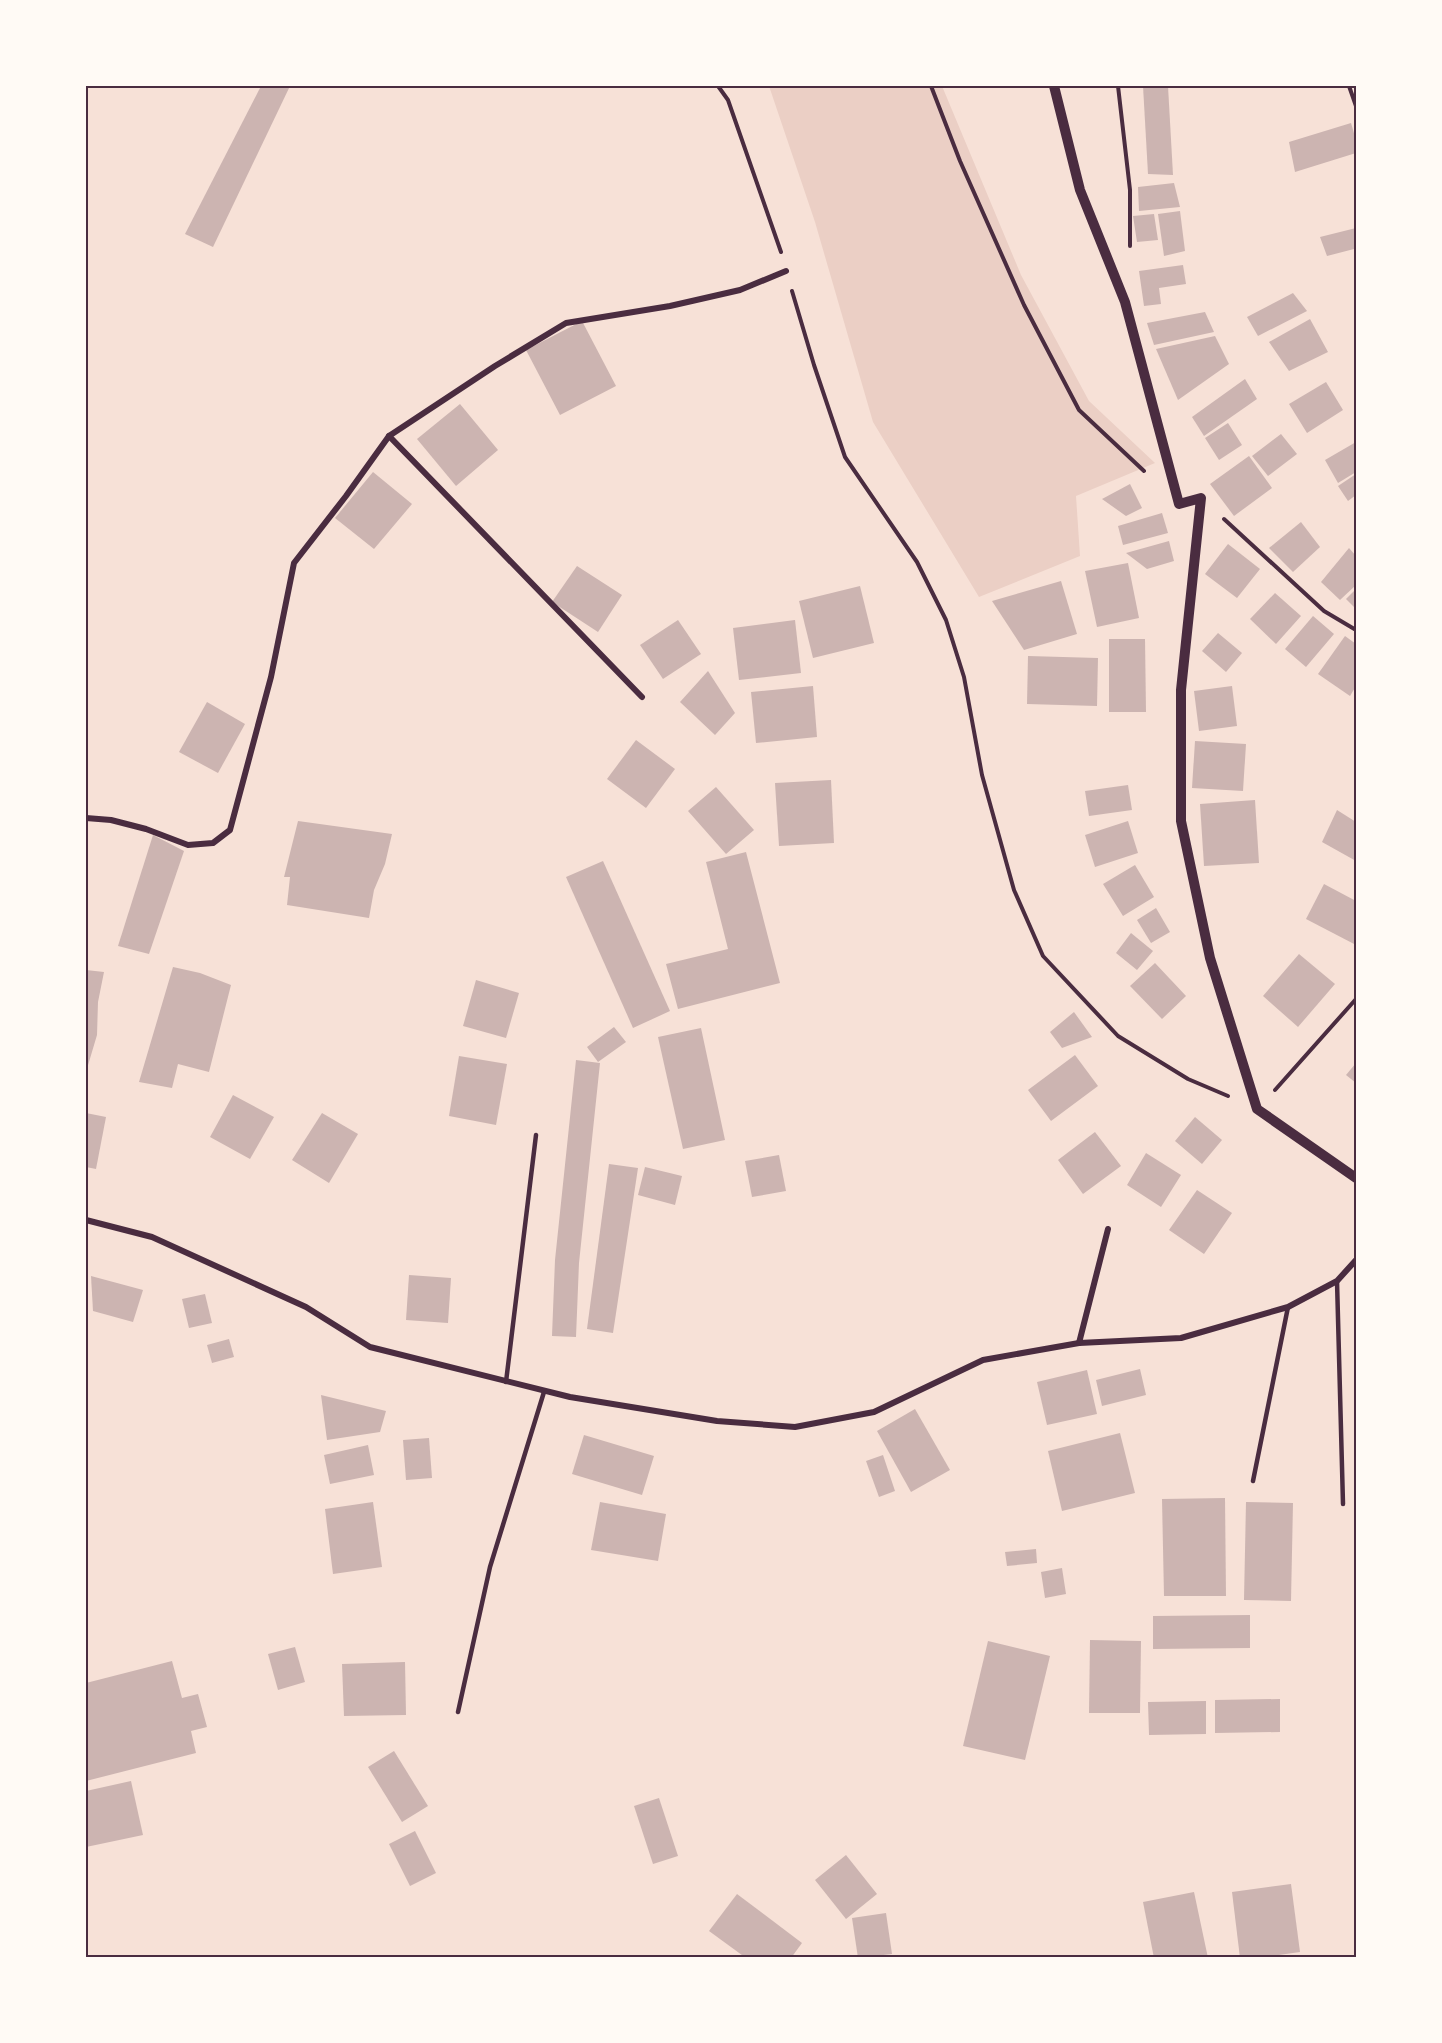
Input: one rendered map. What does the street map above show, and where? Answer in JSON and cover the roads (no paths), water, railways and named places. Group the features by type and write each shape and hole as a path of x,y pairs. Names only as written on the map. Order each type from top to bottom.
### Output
{"street":[{"path":"1054,86 1080,190 1125,302 1179,504 1201,498 1181,690 1180,821 1210,958 1257,1109 1356,1178"},
{"path":"86,818 111,820 146,829 188,845 213,843 230,830 271,677 294,562 389,436 495,366 566,323 670,306 740,290 786,271"},
{"path":"389,436 642,697"},
{"path":"86,1220 152,1237 306,1307 370,1347 570,1398 717,1421 795,1427 874,1412 983,1360 1079,1343 1181,1338 1288,1307 1337,1281 1356,1260"},
{"path":"1079,1343 1108,1229"}],"lane":[{"path":"506,1382 536,1135"},
{"path":"1337,1281 1343,1504"},
{"path":"1253,1481 1288,1307"},
{"path":"458,1712 490,1567 544,1392"}]}
